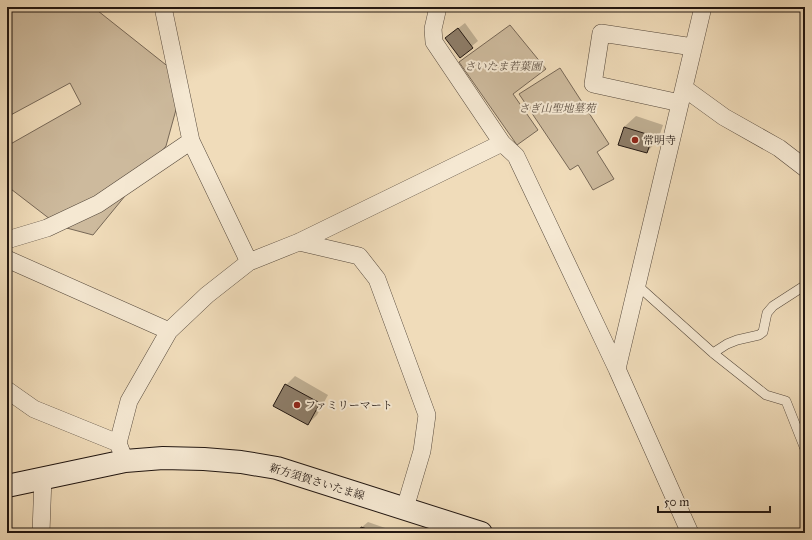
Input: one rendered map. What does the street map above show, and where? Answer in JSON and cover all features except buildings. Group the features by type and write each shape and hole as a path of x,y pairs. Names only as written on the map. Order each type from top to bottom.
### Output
{"main road":[{"name":"新方須賀さいたま線","path":"7,486 43,477 122,452 163,458 241,462 277,468 481,533"}],"street":[{"path":"163,7 191,141 249,262"},
{"path":"438,7 433,29 434,42 502,143 516,156 617,369 690,533"},
{"path":"617,369 703,7"},
{"path":"693,47 601,33 593,84 682,96 724,117 779,148 805,168"},
{"path":"7,240 47,228 98,204 191,141"},
{"path":"7,390 34,409 122,452 129,401 169,331 207,295 249,262 300,242 502,143"},
{"path":"300,242 358,256 377,279 427,415 422,451 404,508"},
{"path":"7,259 169,331"},
{"path":"41,533 43,477"}],"lane":[{"path":"713,353 727,344 737,340 759,335 763,332 766,313 773,306 805,284"},
{"path":"637,285 713,353 766,395 786,401 805,448"}],"green space":[{"path":"7,7 93,7 180,76 177,106 166,146 93,235 59,226 7,186 7,146 81,104 70,83 7,117"},
{"name":"さいたま若葉園","path":"510,25 546,69 513,94 538,130 517,145 459,62"},
{"name":"さぎ山聖地墓苑","path":"560,68 609,144 597,152 614,179 593,190 578,165 570,170 519,94"}],"place":[{"name":"常明寺","path":"635,140"},
{"name":"ファミリーマート","path":"297,405"}]}
